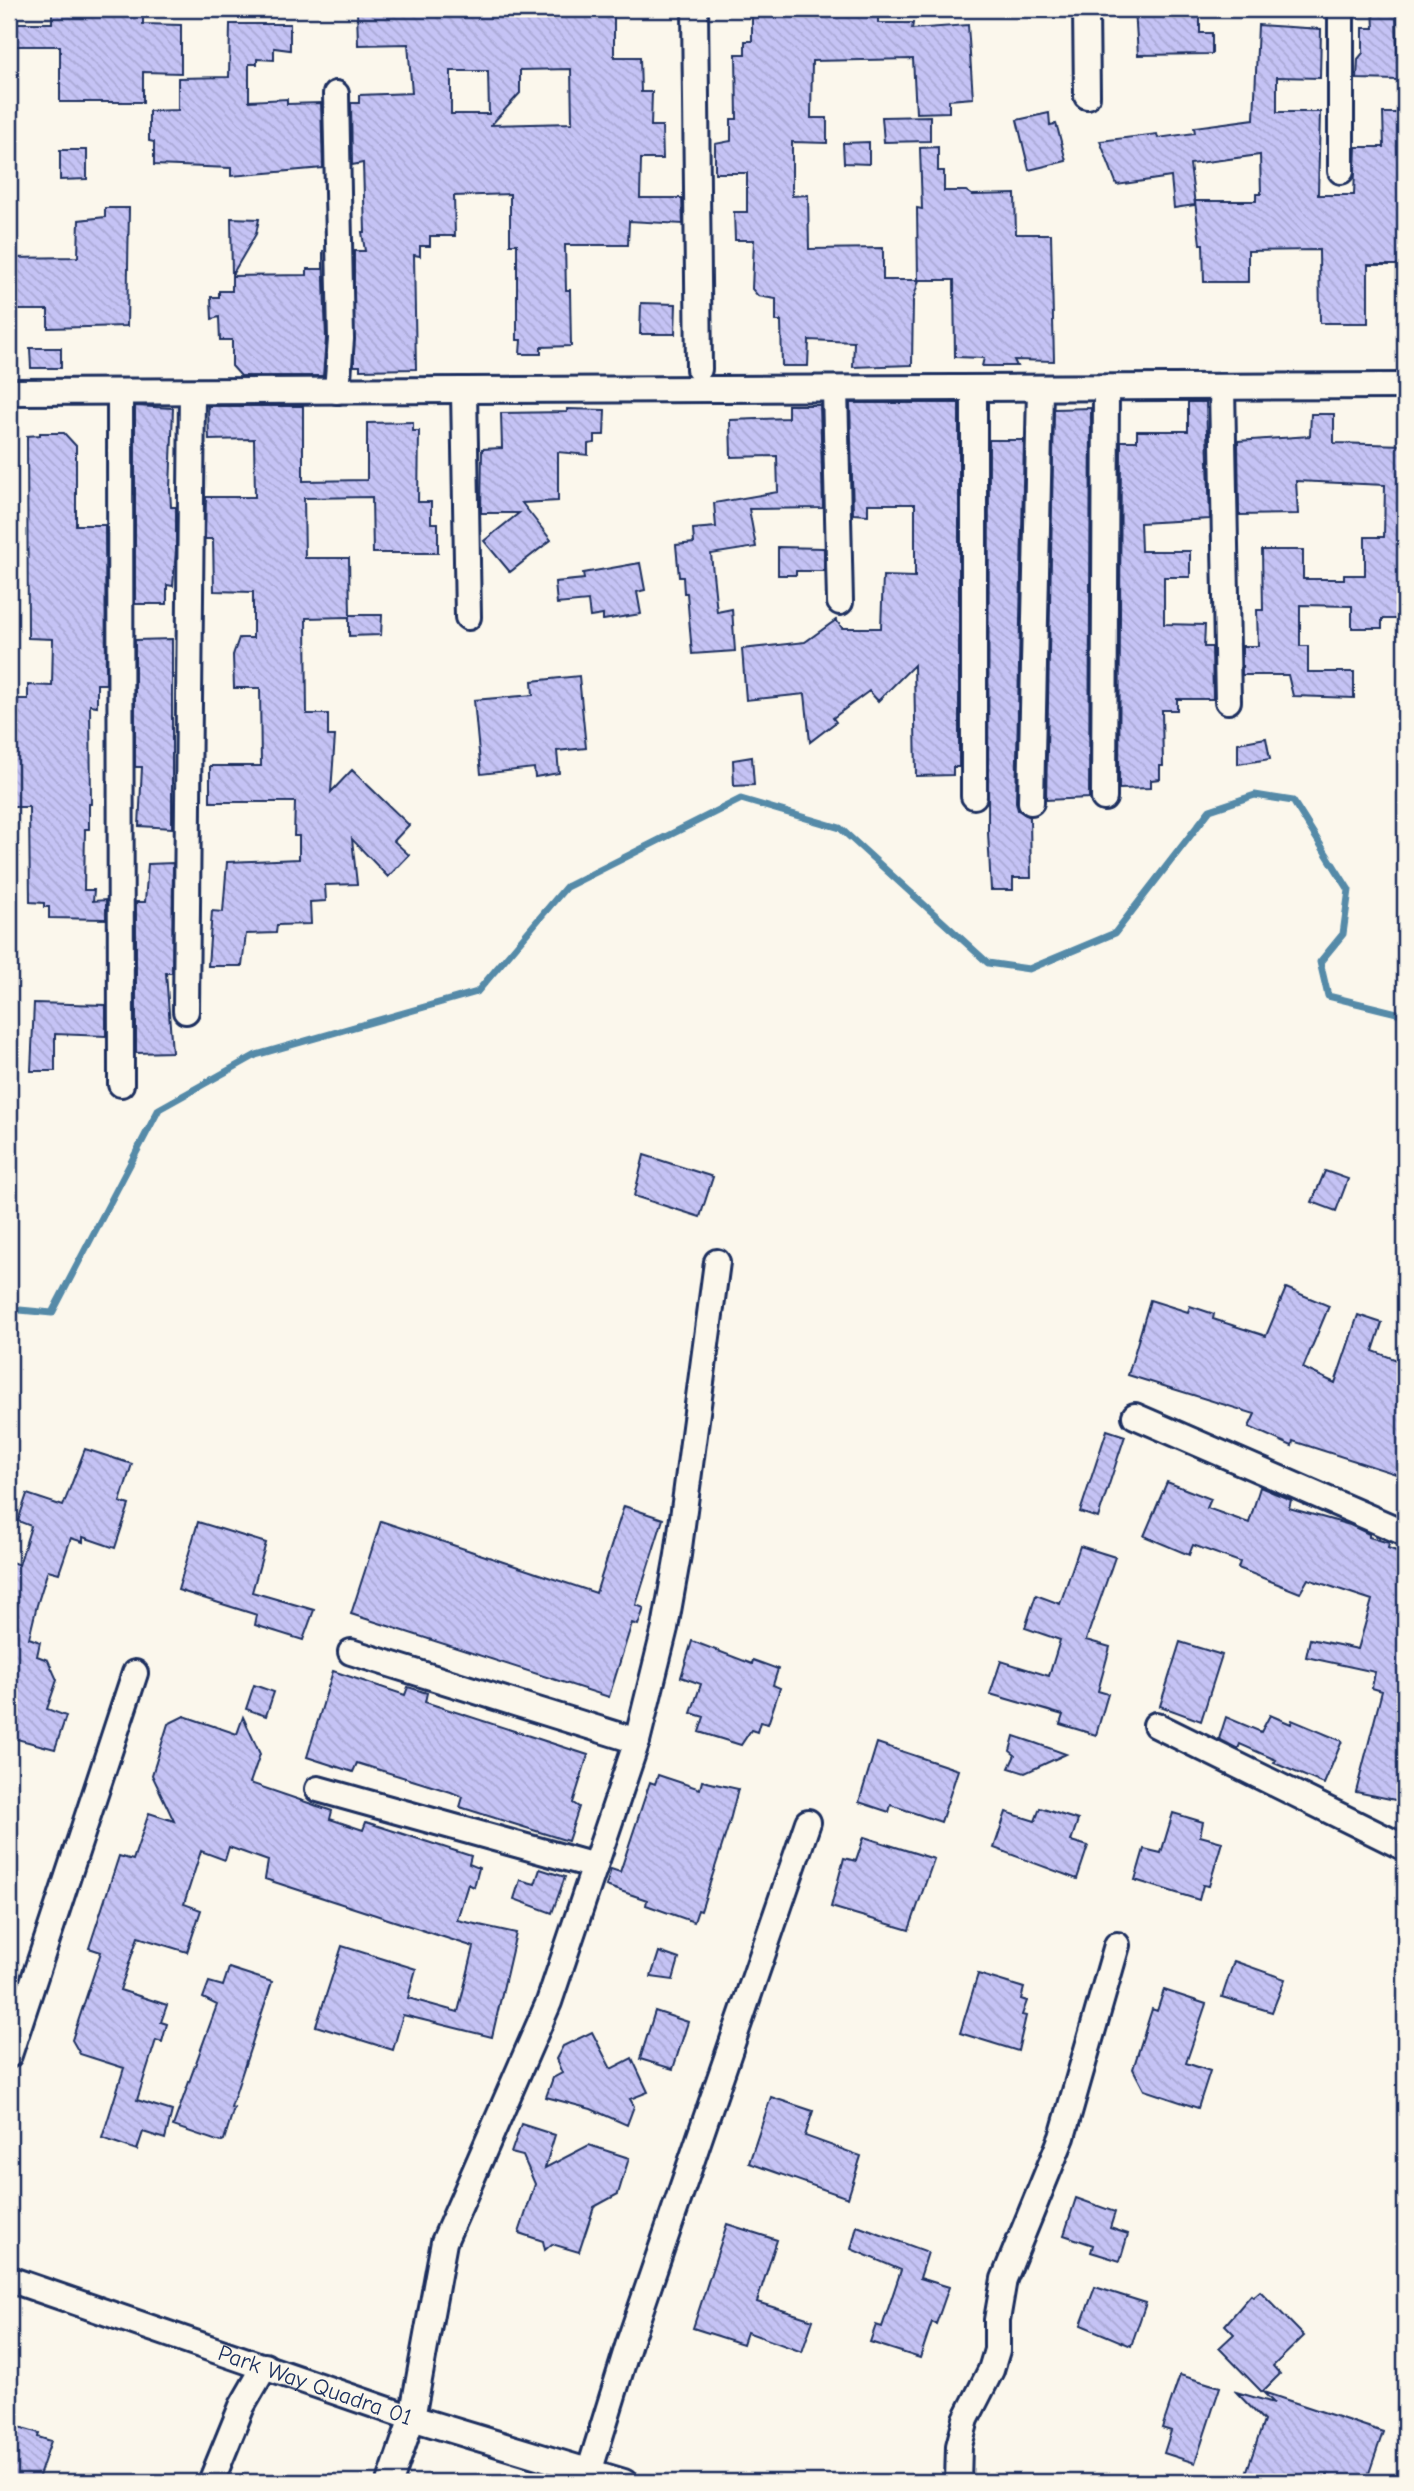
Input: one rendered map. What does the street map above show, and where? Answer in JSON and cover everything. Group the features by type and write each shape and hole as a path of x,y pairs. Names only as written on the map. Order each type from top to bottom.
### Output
{"street":[{"path":"695,9 699,369"},
{"path":"1086,9 1087,96"},
{"path":"1341,9 1341,171"},
{"path":"336,94 341,340 338,391"},
{"path":"9,392 1405,386"},
{"path":"1222,388 1228,701"},
{"path":"835,389 840,602"},
{"path":"974,389 974,796"},
{"path":"1031,802 1040,389"},
{"path":"1104,798 1106,389"},
{"path":"186,1011 192,391"},
{"path":"464,391 468,617"},
{"path":"120,392 121,1084"},
{"path":"390,2482 411,2418 444,2242 549,2002 637,1741 665,1628 678,1555 717,1262"},
{"path":"1135,1416 1405,1533"},
{"path":"351,1652 637,1741"},
{"path":"9,2055 135,1673"},
{"path":"1156,1725 1405,1847"},
{"path":"318,1789 594,1866"},
{"path":"588,2477 629,2343 808,1822"},
{"path":"958,2482 959,2446 966,2419 991,2370 997,2350 997,2320 1004,2279 1062,2137 1116,1945"},
{"name":"Park Way Quadra 01","path":"9,2278 588,2477 624,2482"},
{"path":"211,2482 242,2406 265,2366"}],"building":[{"path":"52,9 143,9 143,24 181,25 181,73 143,72 143,102 60,102 60,46 9,46 9,23 52,23"},
{"path":"357,9 614,9 614,57 640,57 641,92 652,92 651,126 662,126 663,159 641,159 640,198 682,198 683,224 629,221 628,245 565,245 566,290 570,290 571,346 541,347 541,354 520,354 521,340 517,340 517,244 510,244 510,194 454,196 455,236 430,236 430,246 420,246 420,256 414,255 416,369 360,370 360,366 354,366 354,251 365,251 362,232 365,232 363,163 352,165 351,103 359,103 359,95 412,93 408,44 358,45","holes":["571,69 572,123 491,125 520,93 520,70","451,71 488,71 489,114 451,114"]},
{"path":"752,9 812,9 812,15 878,15 878,23 913,23 912,29 968,25 973,98 949,100 949,112 916,113 913,59 812,61 811,118 827,118 827,143 792,142 792,196 808,195 809,249 883,248 883,280 919,280 913,300 912,365 853,367 854,342 809,340 808,366 782,366 781,321 776,321 776,299 758,296 752,289 754,240 735,240 734,212 747,212 747,173 715,173 715,144 731,141 731,119 737,119 736,54 745,54 745,41 752,41"},
{"path":"1135,9 1200,9 1200,33 1212,33 1212,54 1138,55"},
{"path":"1373,9 1396,9 1398,80 1357,79 1358,59 1363,53 1363,28 1374,28"},
{"path":"230,24 290,24 290,50 274,48 274,60 257,59 257,64 249,64 249,101 287,99 287,104 321,103 323,168 231,176 231,168 154,165 154,142 149,141 149,111 178,110 178,78 229,77"},
{"path":"1258,25 1321,29 1320,78 1277,77 1277,112 1320,112 1318,195 1354,195 1356,147 1384,147 1383,113 1405,113 1405,265 1368,265 1368,323 1320,323 1319,250 1248,251 1248,282 1204,282 1203,244 1200,244 1195,201 1256,201 1256,194 1261,194 1260,155 1190,164 1195,205 1174,208 1171,177 1117,185 1100,141 1157,134 1158,138 1195,133 1194,127 1254,119"},
{"path":"1049,113 1050,125 1056,124 1066,161 1029,170 1017,120"},
{"path":"930,116 930,141 884,142 882,117"},
{"path":"869,142 869,164 844,163 843,143"},
{"path":"938,147 938,171 944,171 944,191 966,191 972,195 1015,194 1016,234 1051,234 1054,361 1014,360 1017,366 982,366 984,358 955,357 954,280 918,280 917,208 922,209 920,148"},
{"path":"60,150 87,150 87,179 60,180"},
{"path":"105,208 129,208 127,326 48,328 48,310 9,310 9,258 78,257 79,220 105,217"},
{"path":"231,218 259,219 256,234 232,275"},
{"path":"323,250 326,339 323,376 241,376 232,366 232,340 220,340 219,317 212,319 211,297 219,297 219,291 232,291 232,276 307,275 307,269 323,269"},
{"path":"641,303 676,304 675,334 640,334"},
{"path":"30,348 61,348 61,368 31,368"},
{"path":"1188,402 1206,402 1210,519 1140,523 1141,551 1190,551 1190,577 1164,577 1164,624 1205,625 1204,647 1212,647 1213,699 1177,699 1177,710 1162,710 1163,766 1160,766 1160,779 1151,780 1151,788 1119,789 1121,441 1137,441 1137,431 1188,431"},
{"path":"850,403 959,403 959,767 953,767 953,775 916,776 914,665 878,701 869,691 833,718 836,722 810,742 805,694 746,700 742,649 805,642 836,620 842,628 881,628 883,576 915,577 915,504 868,504 868,515 853,514"},
{"path":"788,405 820,405 823,508 749,509 756,547 711,554 717,612 732,609 735,651 692,654 687,593 684,593 683,577 679,577 676,545 694,543 693,529 716,527 714,503 778,492 777,456 731,457 730,420 788,418"},
{"path":"135,406 173,408 170,489 171,507 176,507 176,550 173,586 167,585 167,604 135,604"},
{"path":"208,406 303,406 303,481 367,480 367,423 413,422 413,431 419,431 418,502 431,502 431,523 438,523 438,553 373,553 372,497 304,498 305,558 349,558 350,615 382,615 381,635 349,636 349,617 306,618 307,714 328,714 328,736 335,736 331,792 352,770 409,825 394,841 409,855 388,877 352,839 357,884 325,885 326,901 310,902 311,924 277,925 276,933 246,934 242,966 208,966 212,911 223,912 227,862 299,859 299,836 294,836 295,802 210,802 210,766 261,766 260,688 234,688 233,655 239,638 253,638 253,592 214,591 213,539 205,539 206,497 255,497 254,439 209,440"},
{"path":"1091,408 1089,798 1046,800 1054,409"},
{"path":"567,409 605,410 604,435 595,435 595,443 588,444 588,455 558,452 558,501 522,503 551,540 510,572 484,541 519,513 481,513 482,449 502,448 501,413 567,412"},
{"path":"1311,414 1334,414 1334,443 1405,445 1403,619 1382,619 1382,628 1352,628 1352,606 1300,605 1300,646 1308,646 1308,672 1354,672 1354,698 1293,696 1288,675 1242,675 1242,646 1258,646 1257,610 1263,610 1262,550 1303,550 1303,579 1344,579 1344,575 1365,575 1365,537 1384,537 1385,485 1296,481 1298,514 1239,515 1238,441 1310,436"},
{"path":"64,433 76,446 76,525 105,525 106,684 97,684 97,706 90,705 91,804 89,829 85,829 84,890 94,890 93,901 106,900 106,919 49,918 49,907 44,907 44,903 30,902 29,807 9,807 9,699 28,699 28,685 52,686 53,639 28,638 27,436"},
{"path":"989,440 1024,440 1016,802 1018,810 1030,817 1031,878 1013,878 1013,890 991,890 988,832"},
{"path":"778,547 824,548 824,571 796,571 796,575 778,575"},
{"path":"640,563 645,590 637,592 641,614 603,620 603,615 590,617 588,601 557,604 555,582 584,579 583,573"},
{"path":"172,639 172,828 139,826 142,767 135,767 135,640"},
{"path":"579,676 586,748 557,751 559,773 535,777 534,768 481,774 474,700 533,695 532,681"},
{"path":"1266,738 1270,759 1238,764 1238,743"},
{"path":"752,757 754,785 734,786 733,760"},
{"path":"173,863 172,973 166,973 172,1052 136,1053 136,902 145,902 148,864"},
{"path":"34,1003 106,1005 106,1036 55,1034 55,1071 31,1071"},
{"path":"644,1155 713,1177 700,1217 634,1196"},
{"path":"1325,1171 1348,1179 1336,1211 1312,1202"},
{"path":"1286,1288 1329,1306 1303,1368 1335,1383 1358,1315 1382,1323 1373,1351 1405,1363 1405,1477 1293,1441 1292,1446 1249,1427 1255,1414 1128,1375 1150,1300 1188,1312 1190,1306 1214,1314 1213,1319 1266,1336"},
{"path":"1107,1430 1125,1436 1098,1518 1080,1512"},
{"path":"85,1449 132,1464 120,1502 129,1505 115,1548 83,1537 83,1542 71,1538 59,1573 48,1570 37,1605 29,1638 40,1642 37,1656 48,1660 57,1680 47,1709 66,1716 55,1749 9,1737 9,1561 19,1565 31,1526 18,1521 27,1494 63,1506"},
{"path":"1167,1482 1211,1499 1207,1508 1249,1523 1260,1487 1291,1500 1289,1508 1350,1525 1369,1534 1369,1537 1389,1543 1388,1548 1405,1554 1405,1802 1356,1792 1382,1691 1372,1688 1375,1672 1306,1657 1310,1639 1358,1649 1372,1600 1308,1579 1300,1593 1238,1568 1240,1562 1193,1545 1189,1555 1144,1536"},
{"path":"624,1506 663,1519 636,1605 644,1608 638,1625 632,1623 609,1697 351,1614 381,1521 596,1593"},
{"path":"198,1522 266,1543 252,1592 314,1610 303,1640 255,1625 257,1615 178,1590"},
{"path":"1080,1546 1115,1557 1086,1640 1110,1647 1098,1691 1108,1694 1096,1735 1060,1724 1063,1715 990,1694 1001,1661 1049,1676 1060,1640 1025,1628 1036,1595 1060,1604"},
{"path":"692,1641 752,1664 753,1660 778,1669 773,1685 780,1688 768,1724 760,1722 757,1732 751,1730 741,1745 699,1732 704,1717 691,1713 701,1684 681,1677"},
{"path":"1180,1642 1222,1655 1201,1721 1160,1706"},
{"path":"333,1671 405,1695 408,1687 427,1693 425,1702 588,1755 573,1803 579,1807 568,1841 460,1807 463,1797 451,1792 357,1763 353,1772 307,1757"},
{"path":"254,1685 274,1692 266,1716 246,1709"},
{"path":"1270,1715 1291,1724 1292,1720 1342,1741 1324,1784 1274,1763 1276,1760 1240,1744 1238,1749 1219,1739 1226,1717 1261,1732"},
{"path":"184,1716 237,1734 243,1717 260,1754 250,1783 332,1811 330,1819 363,1830 366,1822 471,1856 469,1864 479,1868 474,1887 468,1884 457,1920 516,1933 492,2037 403,2015 393,2050 316,2026 342,1946 416,1969 408,1998 458,2012 474,1947 265,1879 268,1861 229,1847 225,1860 201,1851 184,1904 201,1910 187,1952 138,1937 120,1990 167,2005 161,2022 167,2024 162,2042 156,2040 137,2100 172,2111 165,2139 143,2132 137,2150 102,2138 124,2068 80,2054 72,2040 101,1952 89,1948 119,1856 133,1860 149,1813 174,1821 152,1775 168,1724"},
{"path":"1014,1736 1066,1754 1025,1773 1009,1768 1015,1755 1010,1751"},
{"path":"877,1743 958,1770 941,1822 891,1805 889,1812 859,1802"},
{"path":"658,1775 700,1789 702,1781 738,1789 701,1911 698,1910 694,1922 646,1905 647,1900 606,1886 611,1869 620,1872 650,1782 655,1784"},
{"path":"1040,1808 1078,1820 1071,1841 1088,1846 1077,1879 994,1848 1006,1812 1035,1821"},
{"path":"1173,1813 1203,1822 1200,1836 1222,1842 1209,1886 1203,1885 1199,1900 1135,1880 1144,1849 1161,1853"},
{"path":"864,1837 934,1859 909,1930 831,1907 844,1858 856,1861"},
{"path":"540,1869 565,1877 552,1913 514,1899 520,1880 535,1884"},
{"path":"659,1952 679,1959 673,1980 651,1977"},
{"path":"1234,1961 1285,1979 1272,2012 1222,1997"},
{"path":"229,1968 272,1982 231,2107 234,2108 224,2140 220,2142 173,2126 217,2005 203,1998 209,1982 223,1986"},
{"path":"978,1974 1024,1988 1021,1999 1027,2001 1022,2015 1026,2016 1018,2051 960,2033"},
{"path":"1164,1990 1206,2004 1186,2063 1210,2071 1198,2108 1144,2090 1133,2069 1152,2009 1157,2011"},
{"path":"655,2011 688,2022 673,2069 640,2059"},
{"path":"592,2032 611,2069 632,2058 648,2092 630,2099 634,2106 627,2125 591,2109 546,2097 553,2078 562,2073 556,2059 563,2046"},
{"path":"771,2097 813,2111 805,2136 861,2156 848,2198 749,2163"},
{"path":"521,2124 555,2135 545,2168 589,2145 629,2158 618,2194 594,2207 579,2252 552,2244 545,2250 543,2241 519,2233 535,2184 523,2156 511,2153"},
{"path":"1076,2198 1115,2212 1110,2228 1128,2234 1120,2261 1091,2252 1093,2245 1064,2235"},
{"path":"727,2224 777,2240 757,2302 813,2320 802,2352 747,2332 743,2344 693,2328"},
{"path":"857,2226 928,2252 920,2278 949,2287 936,2324 932,2322 920,2358 870,2342 876,2325 882,2327 901,2270 851,2249"},
{"path":"1095,2287 1146,2303 1131,2346 1081,2325"},
{"path":"1260,2291 1304,2336 1273,2366 1280,2374 1262,2392 1219,2348 1234,2334 1225,2325 1251,2295 1253,2297"},
{"path":"1180,2375 1220,2387 1195,2463 1164,2453 1171,2431 1162,2428"},
{"path":"1236,2392 1274,2403 1263,2392 1383,2432 1366,2482 1243,2482 1264,2421"},
{"path":"9,2424 39,2433 38,2437 51,2441 37,2482 9,2482"}],"waterway":[{"path":"9,1309 52,1313 159,1109 256,1055 477,992 566,887 741,799 840,828 988,963 1029,969 1115,933 1210,810 1255,795 1293,801 1349,890 1343,934 1320,962 1328,996 1405,1015"}]}
